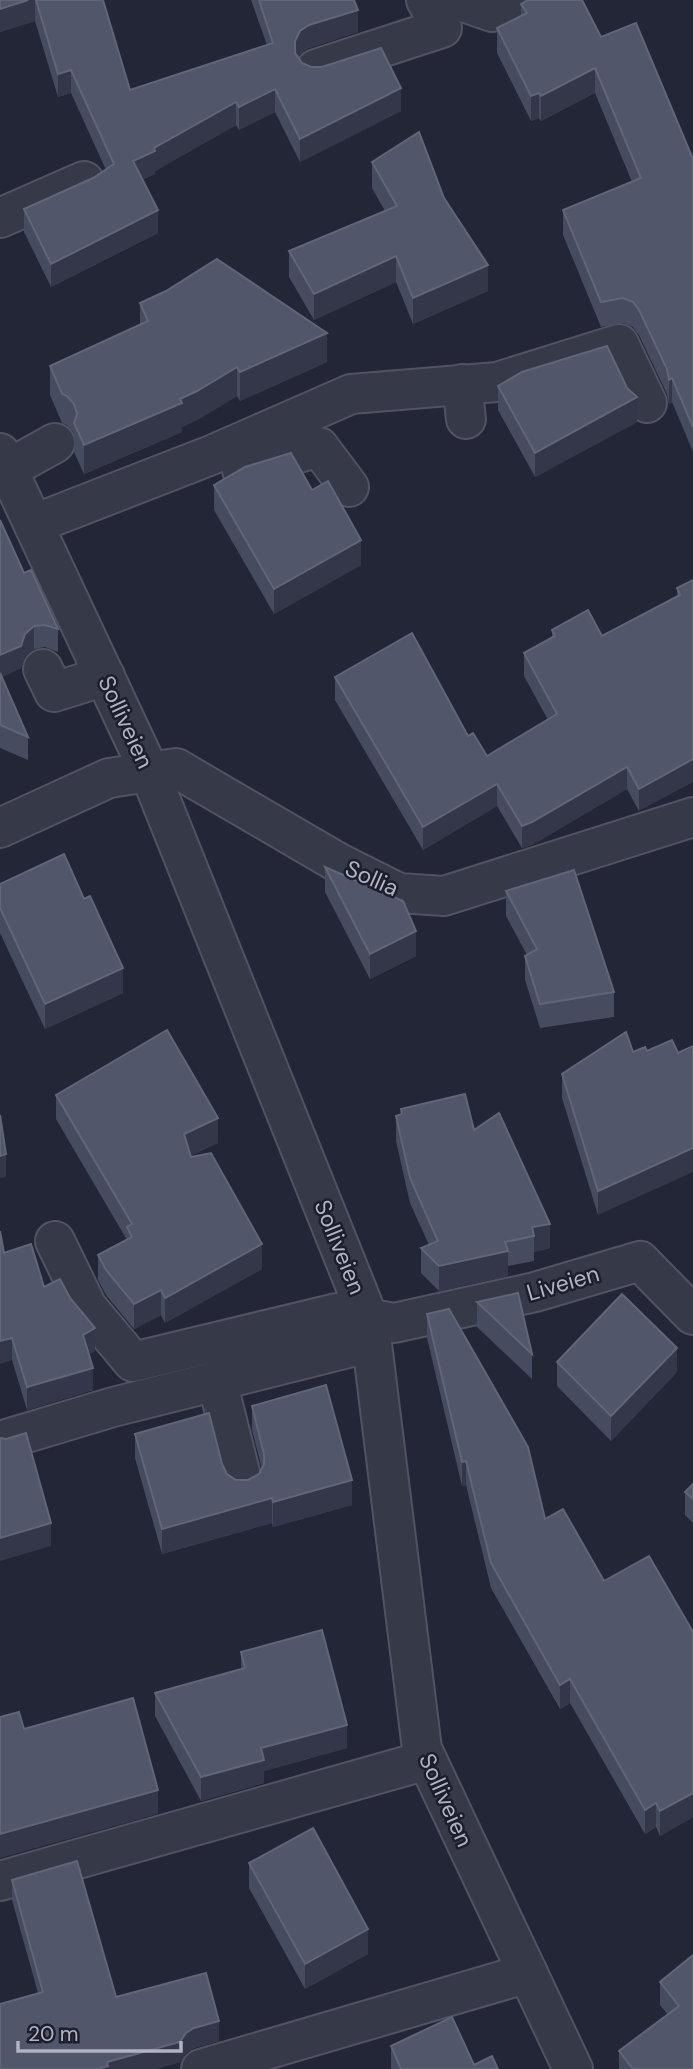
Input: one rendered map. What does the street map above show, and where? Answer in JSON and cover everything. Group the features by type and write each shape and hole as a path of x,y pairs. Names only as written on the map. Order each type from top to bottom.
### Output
{"street":[{"path":"316,69 442,28 426,0"},
{"path":"458,0 492,12 527,0"},
{"path":"0,218 84,181"},
{"path":"34,524 206,457 351,394 464,402 497,382 628,343 647,403"},
{"path":"4,461 55,443"},
{"path":"206,457 233,473 320,447 349,486"},
{"name":"Solliveien","path":"4,461 149,771 370,1331 422,1749 573,2069"},
{"path":"43,669 54,692 105,676"},
{"name":"Sollia","path":"0,828 109,778 176,768 337,862 399,893 444,896 693,817"},
{"path":"55,1241 87,1307 133,1362 337,1313 370,1331"},
{"name":"Liveien","path":"370,1331 394,1323 535,1292 640,1261 693,1315"},
{"path":"0,1441 113,1407 217,1381 370,1331"},
{"path":"217,1381 243,1484"},
{"path":"0,1881 427,1760"},
{"path":"201,2069 528,1973"}],"building":[{"path":"0,0 28,0 0,9"},
{"path":"36,0 103,0 130,90 273,43 259,0 354,0 358,10 309,25 300,31 295,41 295,53 302,63 311,67 322,67 381,48 401,88 300,139 275,89 239,107 236,102 154,148 155,151 133,161 158,210 51,264 24,209 93,178 114,164 71,70 58,74"},
{"path":"528,0 582,0 601,37 636,23 693,159 693,427 639,310 633,302 623,298 601,302 563,210 641,178 595,68 541,96 539,93 531,96 497,28 527,13 521,4"},
{"path":"419,132 444,198 488,265 413,298 396,256 314,294 289,251 397,206 372,162"},
{"path":"217,259 327,333 240,372 237,367 180,399 182,403 84,445 74,423 77,414 74,404 62,394 50,366 148,321 140,303 166,291"},
{"path":"607,346 627,388 637,397 535,453 498,386 522,372"},
{"path":"291,453 312,490 328,481 361,540 274,589 214,485 245,467"},
{"path":"0,520 24,573 31,570 58,629 45,625 34,626 25,634 21,646 0,655"},
{"path":"693,580 693,759 639,789 627,767 522,826 497,784 423,827 335,677 412,633 468,736 473,733 487,756 557,714 524,653 555,636 552,630 588,610 602,636 680,595 677,588"},
{"path":"0,673 28,737 0,725"},
{"path":"64,854 84,899 90,896 123,968 45,1004 0,908 0,884"},
{"path":"325,867 403,901 416,931 370,954"},
{"path":"574,870 614,992 540,1004 525,956 537,949 506,891"},
{"path":"167,1030 218,1118 184,1134 191,1157 211,1153 262,1244 165,1298 161,1290 134,1304 106,1270 98,1255 132,1237 127,1227 132,1224 56,1095"},
{"path":"626,1032 633,1052 645,1047 647,1051 672,1040 678,1053 693,1046 693,1148 598,1191 562,1074"},
{"path":"465,1094 474,1130 499,1113 550,1224 532,1227 534,1236 505,1242 508,1251 439,1266 421,1248 438,1241 410,1178 396,1116 402,1114 401,1109"},
{"path":"0,1115 6,1154 0,1156"},
{"path":"0,1231 4,1253 31,1244 44,1287 60,1279 70,1298 95,1328 83,1335 93,1368 27,1387 12,1338 0,1341"},
{"path":"518,1293 532,1354 477,1302"},
{"path":"622,1294 677,1348 611,1416 557,1362"},
{"path":"449,1309 528,1447 545,1519 563,1509 604,1581 649,1556 693,1632 693,1793 660,1811 656,1803 645,1810 570,1679 560,1685 491,1563 466,1461 462,1462 427,1314"},
{"path":"326,1385 352,1480 273,1502 272,1498 162,1529 135,1434 209,1413 227,1474 236,1480 248,1480 259,1474 264,1464 252,1406"},
{"path":"26,1433 51,1523 0,1538 0,1438 6,1439"},
{"path":"693,1484 693,1499 685,1492"},
{"path":"322,1630 347,1725 261,1748 264,1760 201,1777 155,1693 245,1668 241,1652"},
{"path":"133,1698 158,1790 0,1834 0,1717 19,1712 24,1729"},
{"path":"313,1828 368,1929 305,1964 249,1863"},
{"path":"77,1861 116,1997 206,1973 219,2021 194,2028 186,2033 180,2042 107,2062 108,2066 98,2069 0,2069 0,2004 43,1992 12,1880"},
{"path":"693,1955 693,2069 633,2069 619,2051 679,2006 660,1982"},
{"path":"452,2017 474,2065 492,2056 498,2069 401,2069 391,2046"}]}
